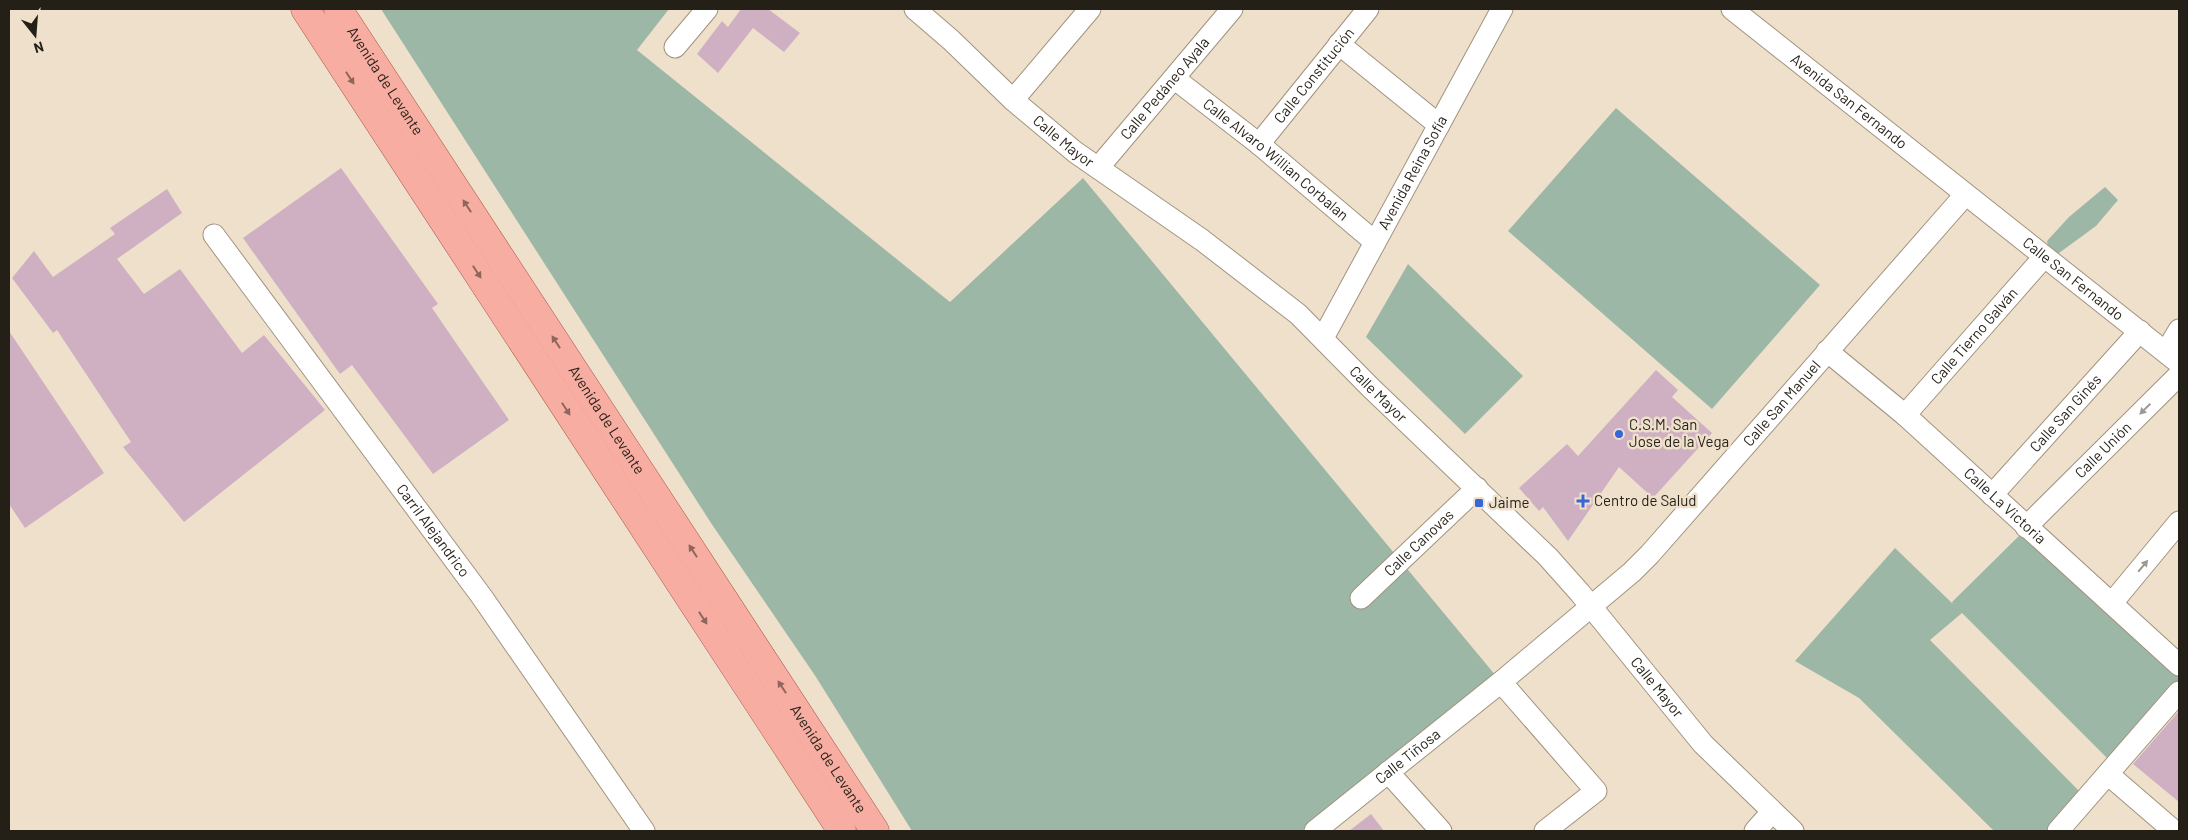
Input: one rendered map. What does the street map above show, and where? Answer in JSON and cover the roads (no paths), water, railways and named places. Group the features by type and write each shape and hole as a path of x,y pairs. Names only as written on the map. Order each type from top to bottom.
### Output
{"main road":[{"name":"Avenida de Levante","path":"303,9 842,831"},
{"name":"Avenida de Levante","path":"338,9 875,831"}],"street":[{"path":"675,47 707,9"},
{"name":"Calle Mayor","path":"915,9 952,40 1013,100 1069,147 1266,288 1323,338 1391,408 1548,557 1703,744 1793,831"},
{"path":"1013,100 1090,9"},
{"name":"Calle Pedáneo Ayala","path":"1098,168 1175,79 1232,9"},
{"name":"Calle Constitución","path":"1259,144 1368,9"},
{"name":"Avenida Reina Sofía","path":"1323,338 1502,9"},
{"name":"Avenida San Fernando","path":"1732,9 1966,195"},
{"path":"1340,44 1439,125"},
{"name":"Calle Alvaro Willian Corbalan","path":"1175,79 1259,144 1375,242"},
{"name":"Calle San Fernando","path":"1966,195 2173,358"},
{"name":"Calle San Manuel","path":"1501,682 1591,607 1650,554 1966,195"},
{"name":"Carril Alejandrico","path":"214,235 482,597 644,831"},
{"name":"Calle Tierno Galván","path":"1905,415 2044,257"},
{"path":"2173,358 2179,330"},
{"name":"Calle San Ginés","path":"1992,495 2140,331"},
{"name":"Calle La Victoria","path":"1827,351 1905,415 2179,665"},
{"name":"Calle Unión","path":"2026,527 2179,375"},
{"name":"Calle Canovas","path":"1361,598 1477,488"},
{"path":"2112,603 2179,522"},
{"path":"1501,682 1596,791 1545,831"},
{"name":"Calle Tiñosa","path":"1315,831 1501,682"},
{"path":"2058,831 2179,692"},
{"path":"1388,772 1441,831"},
{"path":"2108,775 2174,831"},
{"path":"1755,831 1772,812"}],"place":[{"name":"C.S.M. San Jose de la Vega","path":"1619,434"},
{"name":"Centro de Salud","path":"1583,501"},
{"name":"Jaime","path":"1479,503"}]}
